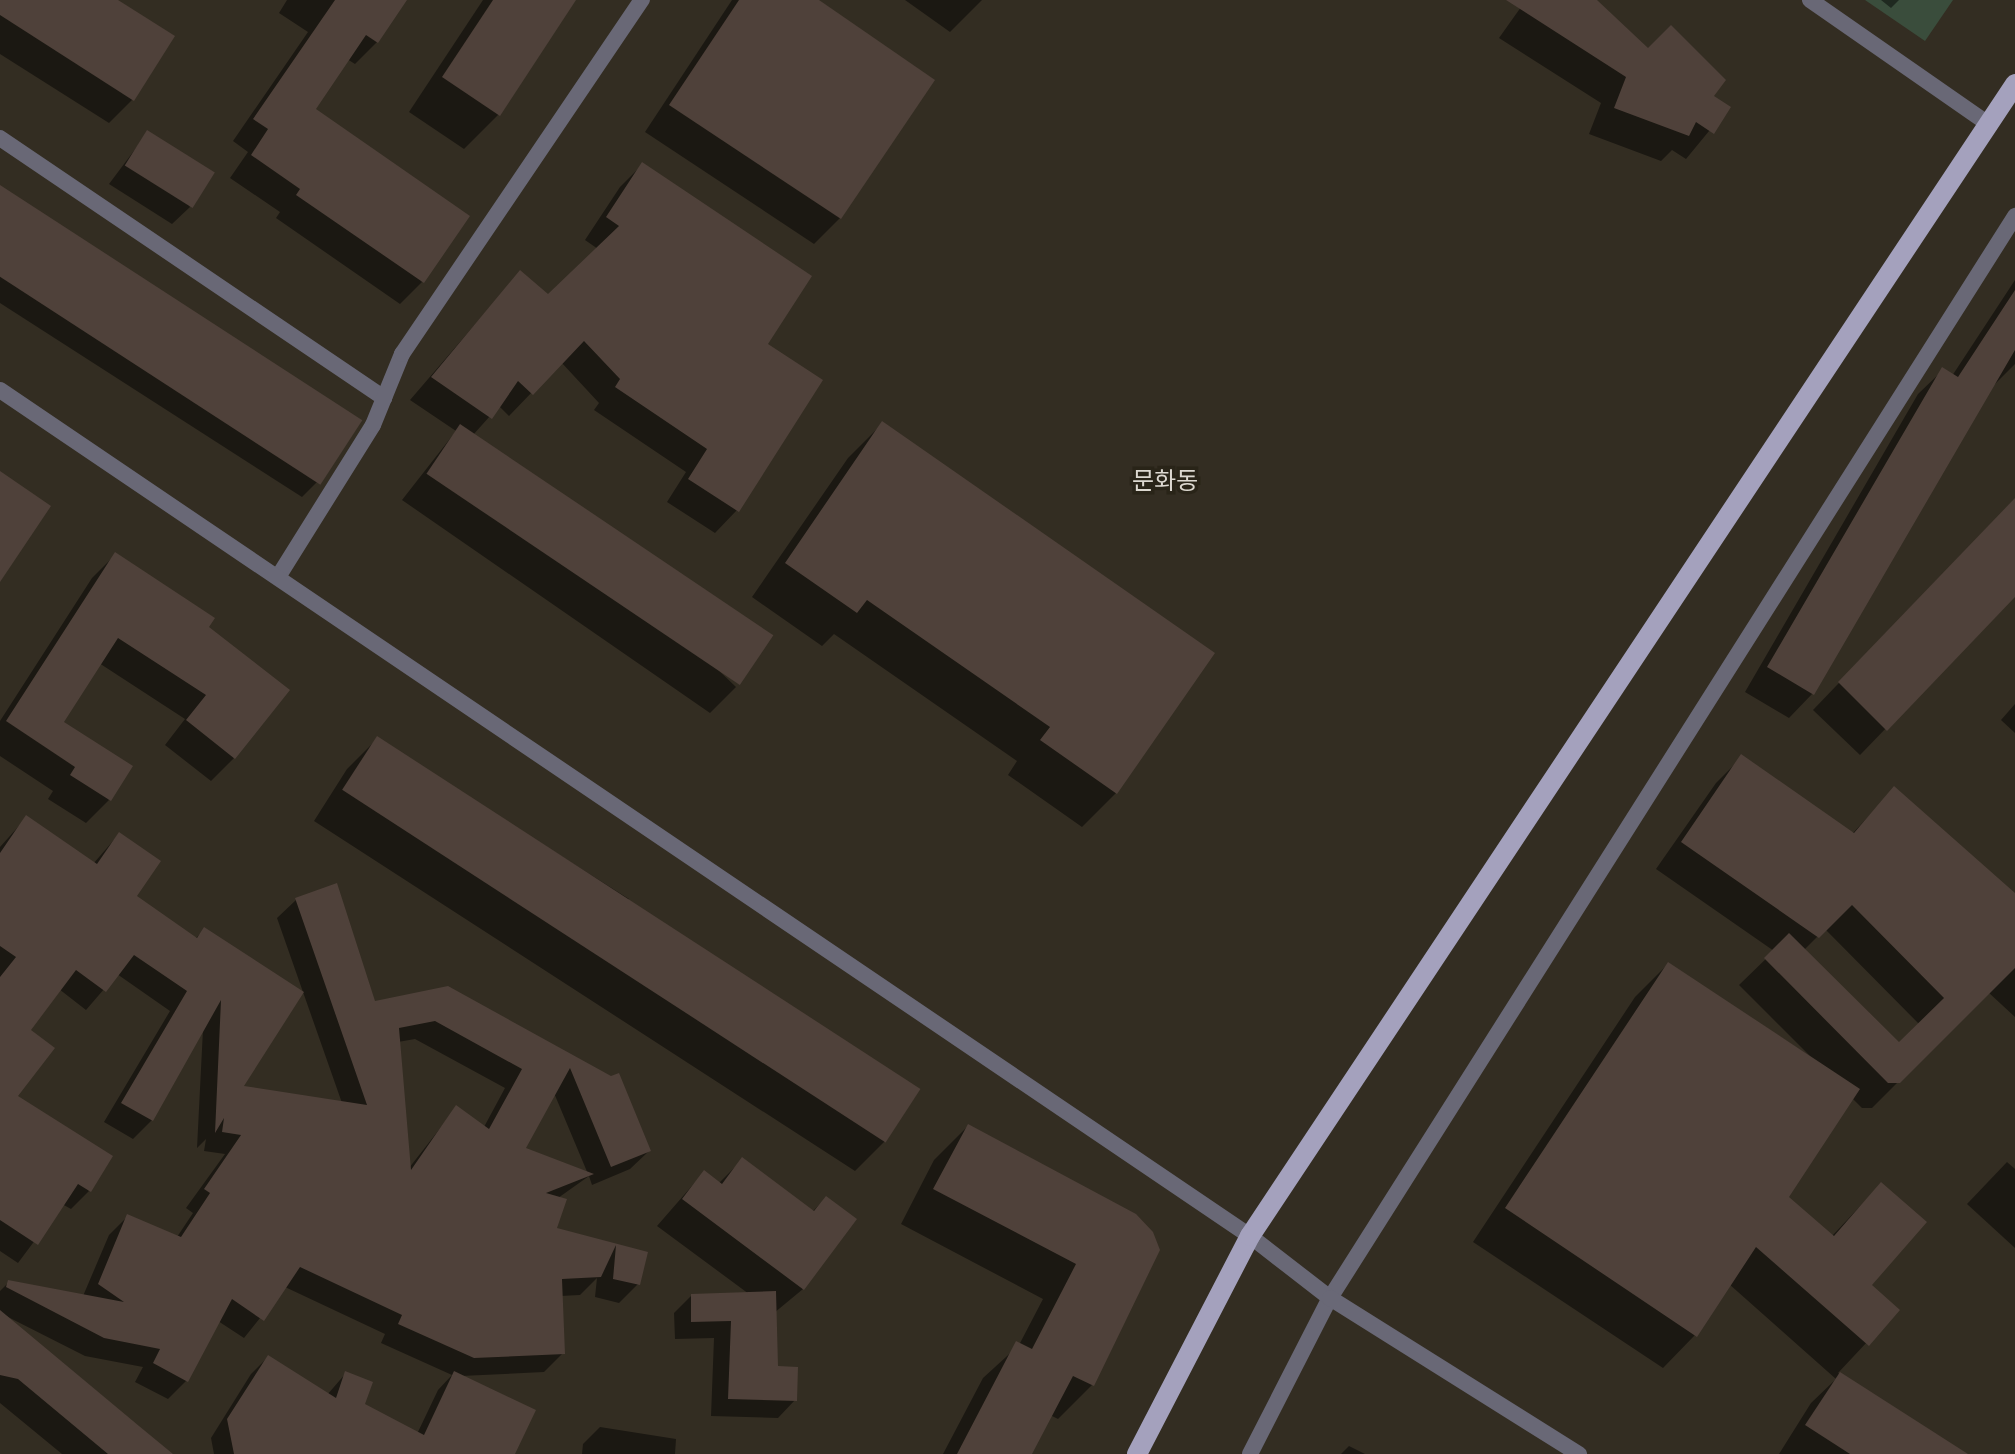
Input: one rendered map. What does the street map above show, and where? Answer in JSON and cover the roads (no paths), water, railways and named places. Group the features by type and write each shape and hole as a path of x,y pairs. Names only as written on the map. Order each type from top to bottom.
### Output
{"main road":[{"path":"1137,1454 1250,1236 2015,84"}],"street":[{"path":"278,577 373,425 402,354 642,0"},
{"path":"1810,0 1990,125"},
{"path":"0,138 384,398"},
{"path":"1250,1454 1330,1298 2015,216"},
{"path":"0,390 1250,1236 1330,1298 1579,1454"}],"district":[{"name":"문화동","path":"1165,480"}]}
